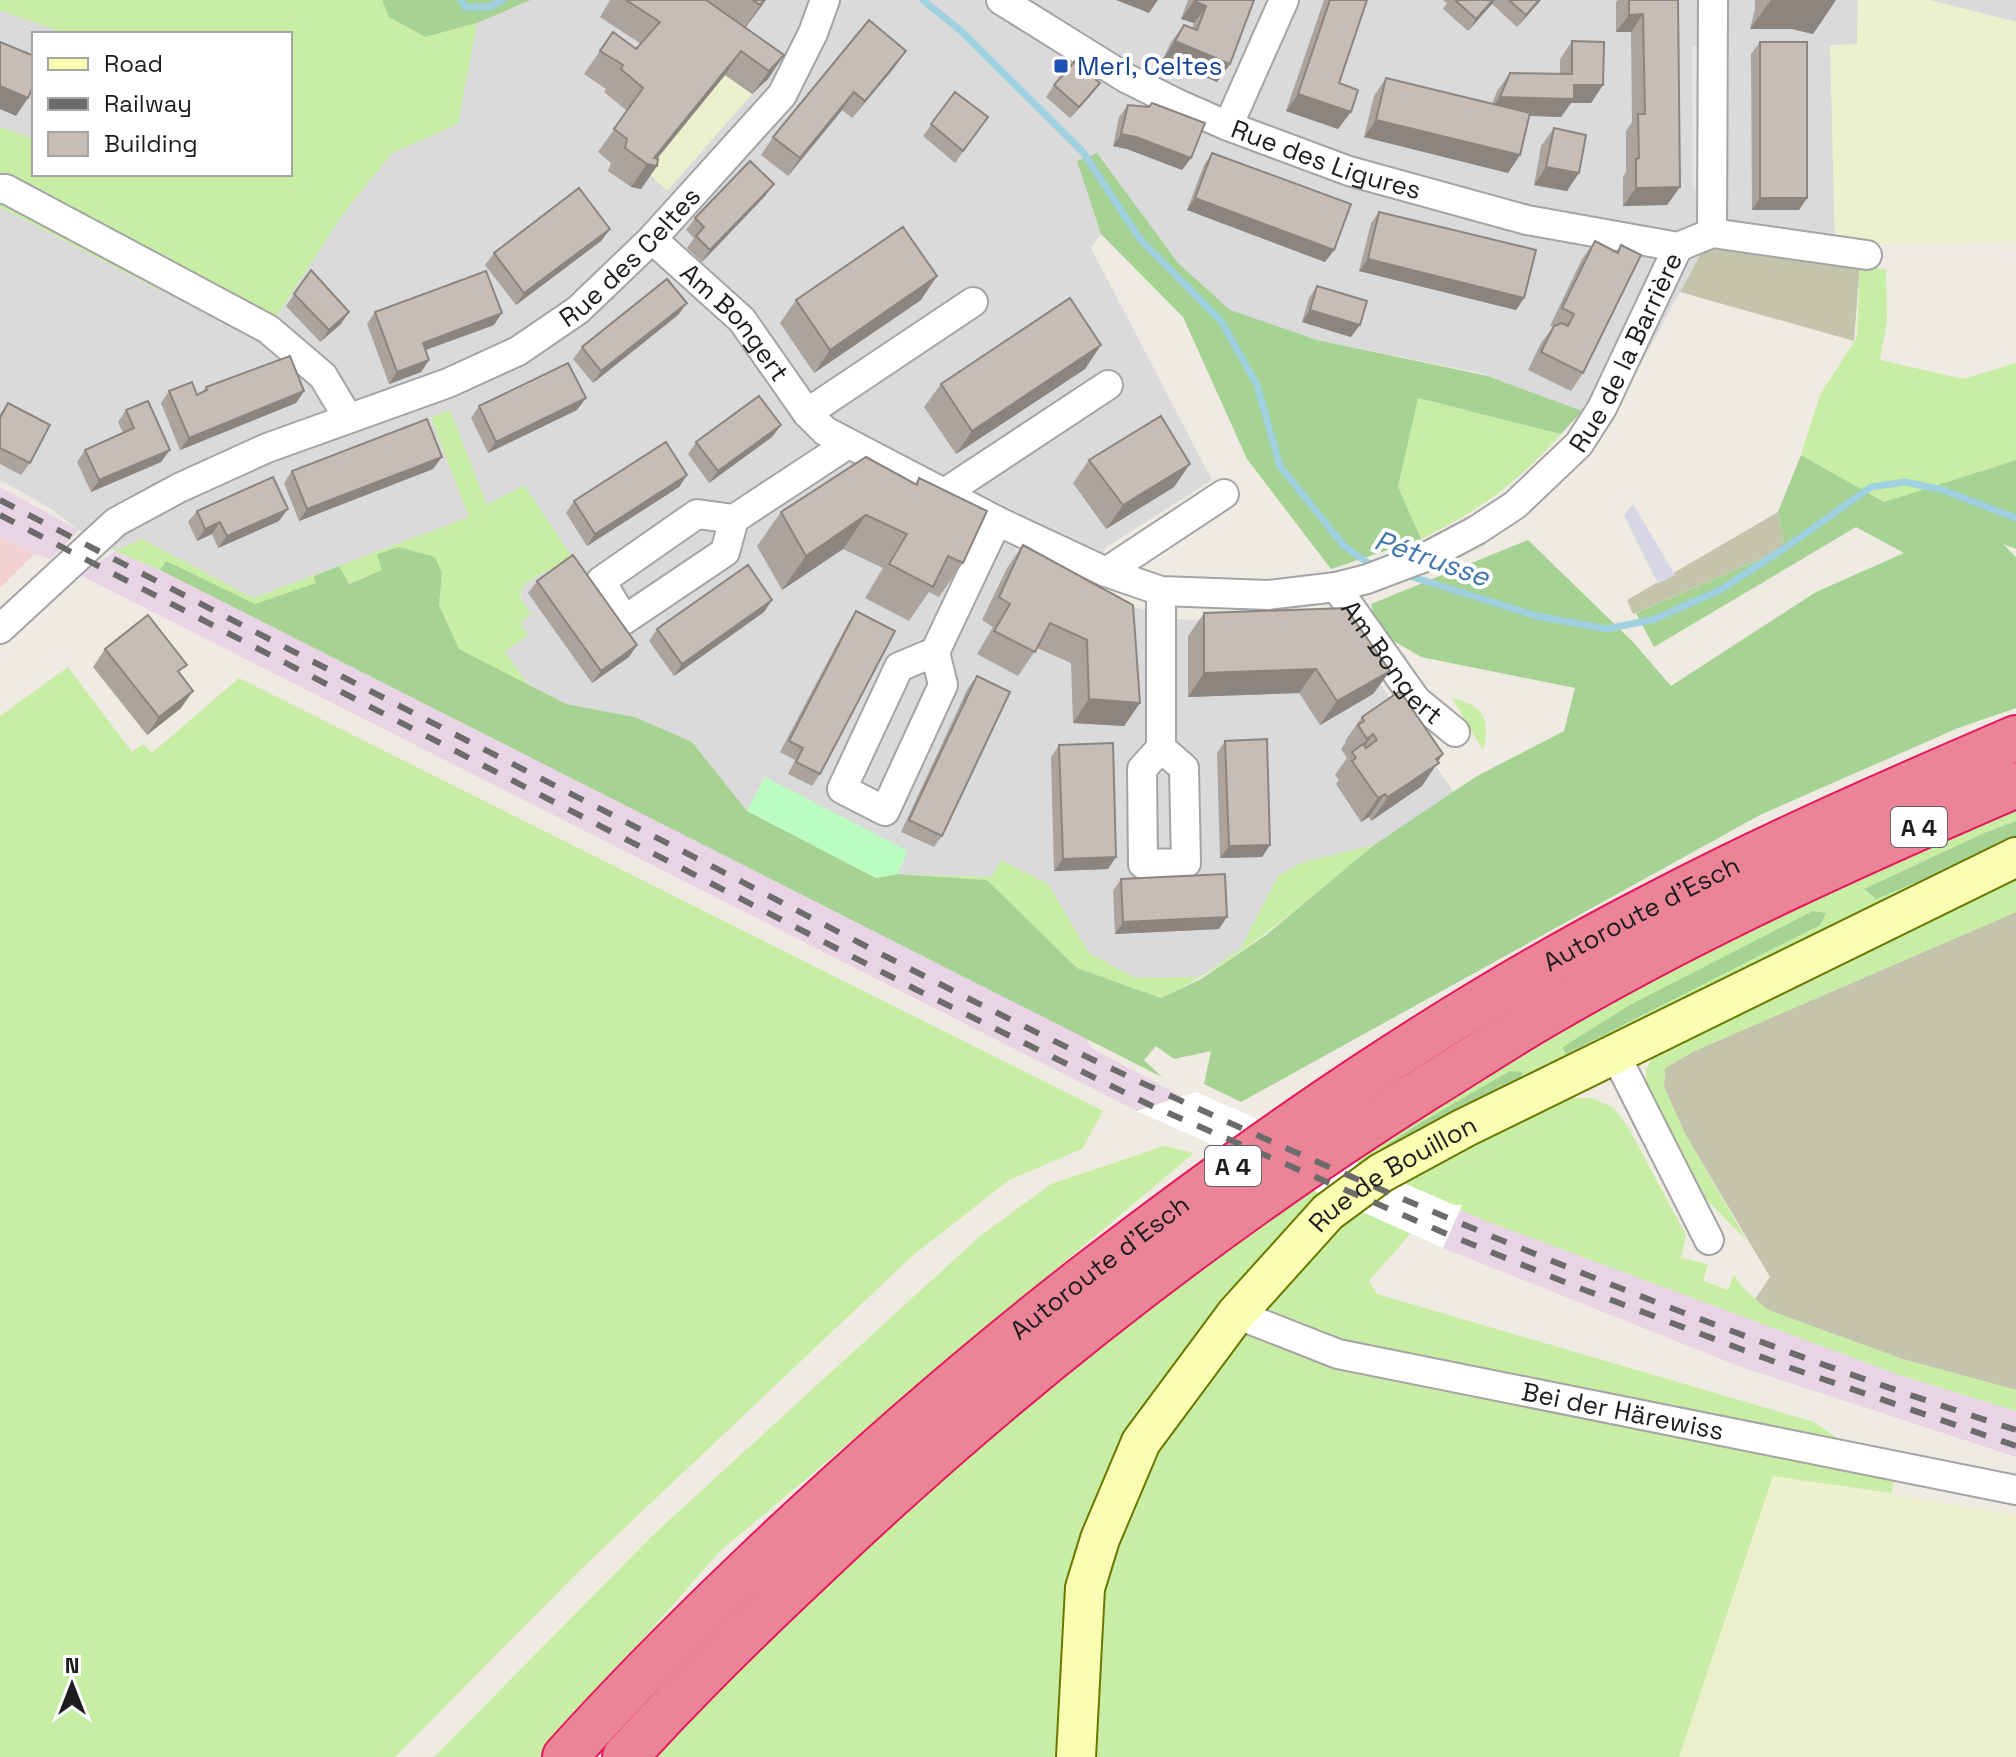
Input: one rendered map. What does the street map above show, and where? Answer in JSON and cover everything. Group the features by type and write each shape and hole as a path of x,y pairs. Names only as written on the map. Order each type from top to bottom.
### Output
{"highway":[{"name":"Autoroute d'Esch","path":"565,1757 686,1629 852,1470 999,1344 1181,1203 1314,1108 1542,966 1656,904 1856,807 2016,738"},
{"name":"Autoroute d'Esch","path":"625,1757 715,1661 852,1531 1019,1382 1201,1240 1332,1148 1556,1007 1633,965 1822,869 2016,785"}],"street":[{"name":"Rue des Celtes","path":"0,629 116,522 229,465 448,383 518,351 578,310 652,239 782,95 813,33 825,0"},
{"name":"Rue des Ligures","path":"1001,0 1126,78 1228,126 1349,171 1527,220 1678,247"},
{"path":"1228,126 1284,0"},
{"name":"Rue de la Barrière","path":"1548,476 1579,444 1602,408 1678,247 1712,233 1713,0"},
{"path":"0,189 6,189 268,329 323,376 348,418"},
{"path":"1712,233 1867,255"},
{"name":"Am Bongert","path":"652,239 742,320 807,413 825,431 997,521 1106,572 1161,591 1268,595 1336,587 1367,579 1428,556 1477,530 1515,505 1548,476"},
{"path":"807,413 973,302"},
{"path":"943,494 1108,385"},
{"path":"734,519 725,552 624,620 601,581 697,514 734,519 848,444"},
{"path":"1106,572 1224,494"},
{"path":"935,652 899,667 842,789 885,811 943,685 935,652 997,521"},
{"name":"Am Bongert","path":"1336,587 1416,700 1455,732"},
{"path":"1161,591 1161,748"},
{"name":"Rue de Bouillon","path":"1076,1757 1085,1588 1100,1539 1141,1442 1236,1314 1328,1212 1381,1173 1614,1052 2016,857"},
{"path":"1614,1052 1709,1240"},
{"name":"Bei der Härewiss","path":"1236,1314 1338,1354 2016,1490"}],"shaded area":[{"path":"531,0 1858,0 1857,44 1831,45 1833,264 1703,250 1622,398 1612,423 1481,373 1226,322 1111,220 1091,248 1212,480 1105,548 1091,596 1178,619 1246,624 1338,622 1454,793 1374,845 1301,863 1278,876 1241,948 1199,977 1135,979 1089,953 1048,884 1000,861 991,877 897,874 876,878 747,811 692,742 635,717 566,704 529,686 505,652 519,622 522,586 541,573 575,563 487,506 450,410 431,418 470,517 253,598 142,539 115,551 50,508 0,480 0,207 161,290 168,278 343,214 392,153 458,124 477,23"},
{"path":"1858,0 1929,0 2016,22 2016,242 1835,245 1830,46 1857,44"},
{"path":"1929,0 2016,0 2016,22"},
{"path":"0,10 62,32 32,32 32,141 0,127"},
{"path":"1692,46 1700,46 1701,189 1693,189"},
{"path":"725,75 752,94 667,191 647,171"},
{"path":"1703,250 1738,250 1860,264 1854,341 1680,292"},
{"path":"0,487 79,530 51,559 0,537"},
{"path":"1633,504 1675,575 1658,584 1624,515"},
{"path":"1778,512 1785,548 1633,614 1627,600"},
{"path":"0,537 34,554 0,588"},
{"path":"115,551 160,570 1087,1039 1091,1048 1181,1096 1137,1111 80,575"},
{"path":"2016,912 2016,1390 1902,1359 1768,1310 1755,1299 1770,1277 1685,1134 1664,1087 1665,1068 1694,1051"},
{"path":"1460,1210 1897,1374 2016,1411 2016,1457 1741,1367 1443,1248"},
{"path":"1773,1475 2016,1515 2016,1757 1679,1757"}],"green space":[{"path":"0,0 382,0 389,17 425,37 477,23 458,124 392,153 343,214 268,329 168,278 161,291 0,207 0,127 32,138 32,176 292,176 292,32 62,32 0,10"},
{"path":"382,0 531,0 477,23 425,37 389,17"},
{"path":"1097,153 1178,263 1230,310 1317,340 1488,376 1582,411 1561,434 1418,398 1398,487 1421,539 1331,569 1247,459 1183,317 1101,234 1077,161"},
{"path":"1860,264 1886,270 1887,320 1880,360 1963,379 2016,363 2016,460 1884,502 1801,455 1820,395 1857,337"},
{"path":"1417,398 1561,434 1497,494 1421,539 1398,488"},
{"path":"450,410 487,505 524,485 576,563 541,573 522,586 520,597 531,614 520,622 528,635 505,652 529,686 459,649 439,605 442,573 434,557 399,547 383,570 348,584 339,566 317,583 255,604 166,562 160,570 115,551 142,539 253,598 469,517 431,418"},
{"path":"1801,455 1884,502 2016,460 2016,549 2003,544 2016,557 2016,708 1958,728 1760,815 1241,1102 1204,1084 1211,1051 1174,1059 1156,1046 1144,1060 1162,1077 160,570 166,561 255,604 316,583 314,576 339,566 349,584 382,570 377,554 399,547 435,557 442,573 439,605 459,649 566,704 635,717 692,742 747,811 876,878 897,874 987,880 1077,968 1161,998 1201,979 1266,935 1374,845 1477,776 1564,731 1575,688 1421,657 1377,631 1371,604 1528,540 1633,642 1671,686 1816,592 1904,553 1856,527 1654,647 1636,613 1785,548 1778,512"},
{"path":"68,667 132,752 143,744 152,753 239,678 1103,1111 1082,1149 1009,1180 911,1257 577,1573 395,1757 0,1757 0,716"},
{"path":"1452,698 1471,705 1482,715 1486,730 1483,750"},
{"path":"765,777 908,851 897,874 876,878 747,811"},
{"path":"2016,809 2016,821 1864,889 1997,847 1367,1167 1351,1160 1555,1034 1680,964 1804,902"},
{"path":"2016,821 2016,841 1876,899 1864,889 1984,833"},
{"path":"1374,845 1246,948 1190,983 1161,998 1077,968 987,880 897,874 991,877 1001,860 1048,884 1089,953 1135,978 1199,977 1241,948 1278,876 1301,863"},
{"path":"2016,873 2016,912 1694,1051 1665,1068 1664,1087 1685,1134 1747,1241 1701,1194 1646,1090 1646,1069 1656,1052"},
{"path":"1813,911 1826,913 1820,925 1566,1054 1563,1047 1628,1006"},
{"path":"1510,1071 1522,1072 1521,1080 1386,1153 1382,1148 1420,1123"},
{"path":"1567,1098 1592,1098 1614,1108 1629,1129 1686,1235 1681,1258 1708,1264 1703,1281 1728,1290 1734,1275 1743,1288 1768,1310 1902,1359 2016,1390 2016,1411 1897,1374 1489,1222 1460,1210 1461,1206 1402,1183"},
{"path":"1164,1146 1194,1153 719,1552 540,1757 434,1757 653,1535 979,1237 1051,1184"},
{"path":"1313,1190 1411,1233 1369,1281 1377,1294 1814,1422 1894,1477 1892,1493 1773,1476 1679,1757 657,1757 820,1592 993,1435 1136,1317"}],"pier":[{"path":"1196,1092 1454,1205 1462,1205 1443,1248 1137,1111"}],"building":[{"path":"626,0 706,0 784,55 769,71 741,51 654,158 658,159 657,166 647,164 625,148 627,139 614,129 643,88 621,69 623,65 600,51 613,32 636,49 660,22"},
{"path":"1194,0 1254,0 1230,64 1175,41 1184,25 1197,30 1206,6"},
{"path":"1330,0 1367,0 1339,83 1358,90 1351,112 1298,94"},
{"path":"1455,0 1493,0 1476,19"},
{"path":"1509,0 1539,0 1526,15"},
{"path":"1629,0 1678,0 1680,187 1636,188 1638,114 1645,114 1643,14 1629,15"},
{"path":"869,20 906,51 865,101 854,92 800,158 773,137"},
{"path":"1572,41 1604,42 1603,85 1574,85 1574,99 1500,97 1510,73 1572,74"},
{"path":"0,42 32,55 32,89 28,98 0,86"},
{"path":"1760,42 1807,42 1807,198 1760,198"},
{"path":"1075,61 1100,83 1079,107 1054,85"},
{"path":"1386,78 1530,113 1520,155 1376,120"},
{"path":"955,92 988,117 963,151 931,124"},
{"path":"1152,103 1205,123 1191,158 1121,134 1128,105 1149,107"},
{"path":"1554,128 1586,135 1579,173 1546,167"},
{"path":"1212,153 1351,204 1334,250 1195,198"},
{"path":"750,161 774,184 710,250 696,236 704,227 695,218"},
{"path":"579,188 610,229 524,293 494,253"},
{"path":"1379,212 1536,250 1524,298 1368,259"},
{"path":"903,227 937,276 830,350 796,300"},
{"path":"1595,241 1618,253 1621,245 1641,255 1583,373 1541,352 1554,326 1562,323 1568,326 1574,314 1562,308"},
{"path":"311,270 349,312 329,330 294,294"},
{"path":"486,271 502,313 423,343 429,360 397,372 375,312"},
{"path":"667,279 687,303 601,371 582,347"},
{"path":"1317,286 1367,301 1360,325 1310,310"},
{"path":"1070,298 1101,345 972,431 941,384"},
{"path":"290,356 304,391 189,438 169,391 192,382 197,395 207,390 206,387"},
{"path":"568,363 586,398 496,442 479,406"},
{"path":"759,396 781,425 718,471 696,442"},
{"path":"148,401 170,450 99,480 85,450 134,428 126,410"},
{"path":"8,403 50,425 30,463 0,448 0,418"},
{"path":"1161,416 1190,464 1123,505 1089,460"},
{"path":"427,419 442,457 307,509 292,471"},
{"path":"666,442 687,475 595,534 574,501"},
{"path":"866,457 917,485 919,478 987,511 963,563 948,556 933,587 889,564 907,534 866,515 806,556 781,512"},
{"path":"273,477 288,509 227,536 220,522 205,529 197,511"},
{"path":"1023,545 1133,605 1140,703 1089,699 1087,640 1050,623 1035,652 994,631 1010,604 999,597"},
{"path":"573,555 637,645 601,671 537,581"},
{"path":"748,565 772,600 682,664 657,629"},
{"path":"1346,608 1390,671 1337,701 1316,669 1204,673 1204,613"},
{"path":"856,611 895,631 820,774 796,762 803,748 789,741"},
{"path":"148,615 187,665 178,671 193,691 159,717 105,649"},
{"path":"977,676 1010,692 942,836 909,820"},
{"path":"1400,691 1443,754 1436,759 1439,763 1388,797 1385,794 1378,798 1352,761 1356,758 1352,752 1363,744 1366,748 1377,740 1373,734 1367,739 1358,725 1364,721 1362,717"},
{"path":"1267,739 1270,845 1229,846 1225,741"},
{"path":"1113,743 1116,857 1063,859 1059,745"},
{"path":"1225,874 1227,917 1123,922 1121,879"}],"waterway":[{"name":"Pétrusse","path":"461,0 465,7 489,7 503,0"},
{"name":"Pétrusse","path":"923,0 961,31 1083,152 1140,239 1221,321 1257,385 1280,466 1344,546 1376,566"},
{"name":"Pétrusse","path":"1403,574 1537,616 1607,629 1655,619 1720,590 1871,487 1905,482 1943,490 2016,518"}],"railway":[{"path":"0,500 899,963 1175,1098 1485,1234 1697,1318 1909,1395 2016,1430"},
{"path":"0,515 915,989 1152,1106 1582,1289 1791,1368 2016,1446"}],"place":[{"name":"Merl, Celtes","path":"1061,66"}]}
